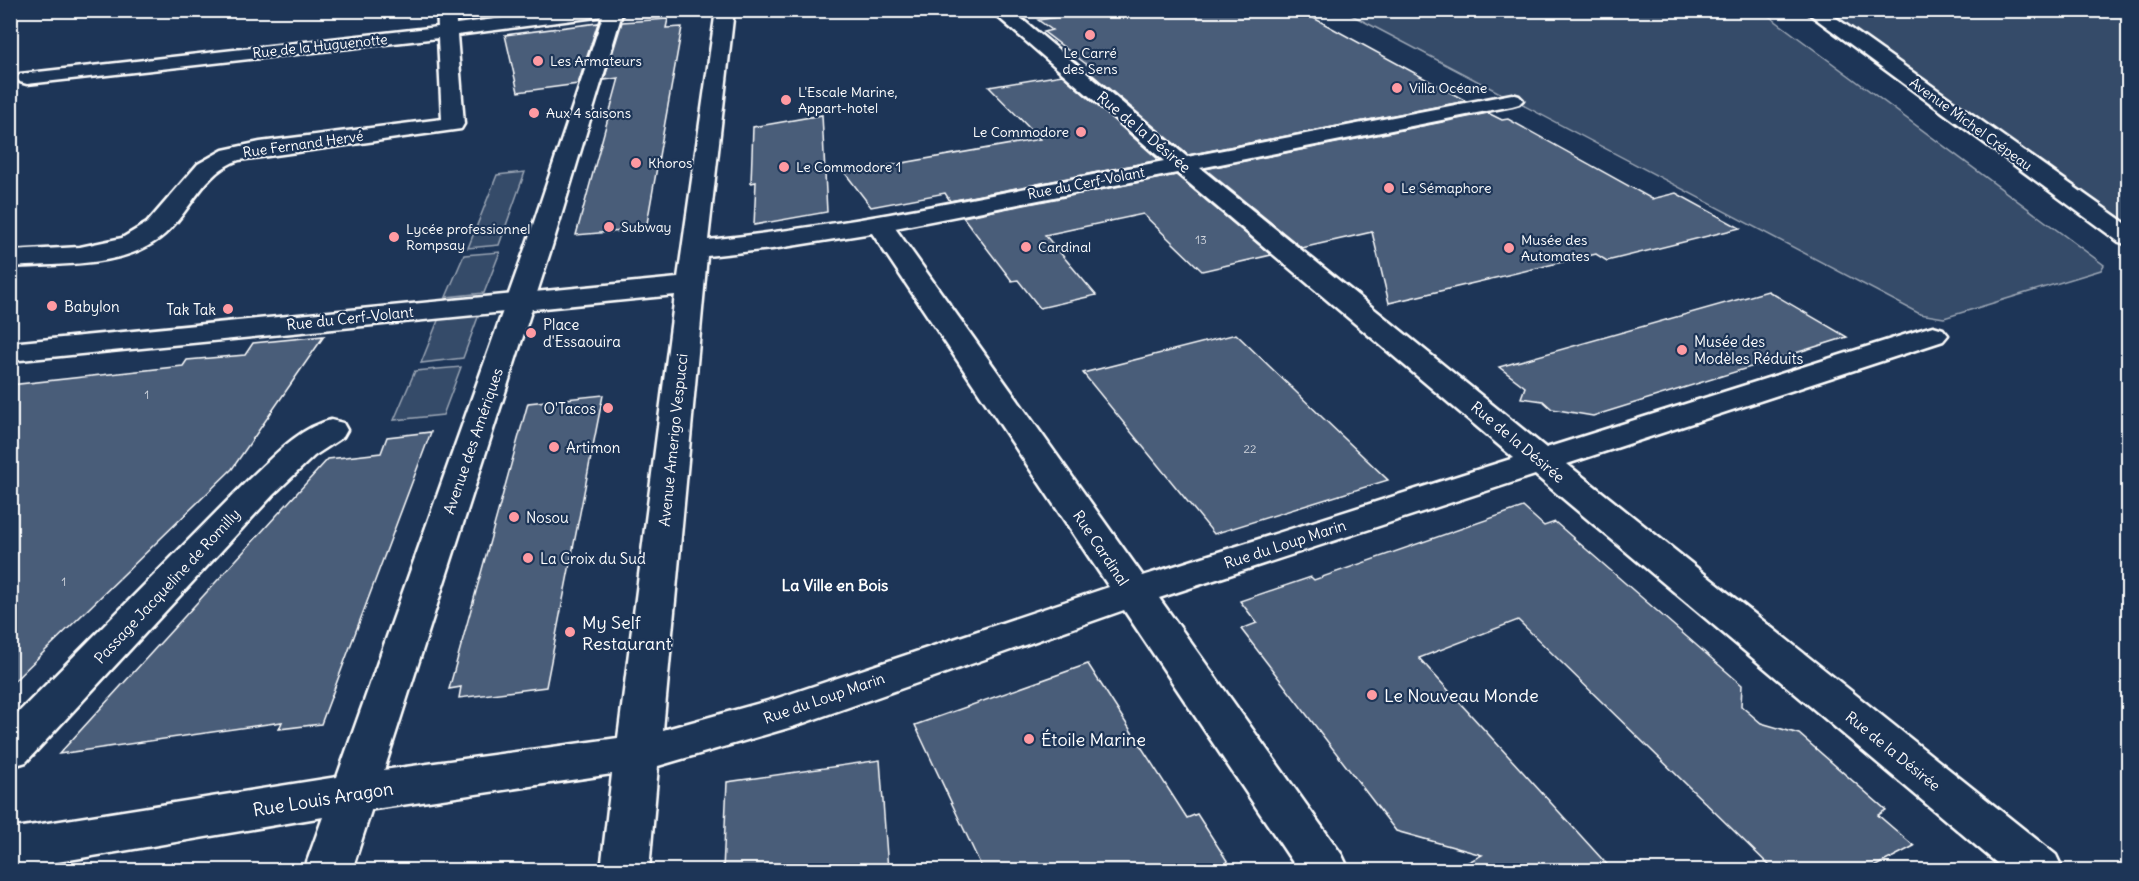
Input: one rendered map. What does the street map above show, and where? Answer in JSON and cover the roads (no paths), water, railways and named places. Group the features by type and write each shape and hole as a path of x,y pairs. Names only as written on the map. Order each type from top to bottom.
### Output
{"street":[{"path":"446,10 448,32"},
{"name":"Rue de la Huguenotte","path":"27,78 448,32 613,10"},
{"name":"Avenue des Amériques","path":"328,870 520,302 613,10"},
{"name":"Avenue Amerigo Vespucci","path":"625,870 637,753 644,717 694,249 725,10"},
{"name":"Rue de la Désirée","path":"999,10 1541,462 2039,870"},
{"name":"Avenue Michel Crépeau","path":"1813,10 2128,237"},
{"name":"Rue Fernand Hervé","path":"10,259 107,250 146,236 159,226 209,167 228,156 260,149 453,124 448,32"},
{"name":"Rue du Cerf-Volant","path":"694,249 772,241 879,224 1512,100"},
{"name":"Rue Cardinal","path":"879,224 1325,870"},
{"name":"Rue du Cerf-Volant","path":"10,352 690,285"},
{"name":"Rue du Loup Marin","path":"637,753 694,740 780,714 1132,593 1933,335"},
{"name":"Passage Jacqueline de Romilly","path":"10,750 261,487 302,448 331,430"},
{"name":"Rue Louis Aragon","path":"10,850 354,793 637,753"}],"place":[{"name":"Le Carré des Sens","path":"1090,35"},
{"name":"Les Armateurs","path":"538,61"},
{"name":"Villa Océane","path":"1397,88"},
{"name":"L'Escale Marine, Appart-hotel","path":"786,100"},
{"name":"Aux 4 saisons","path":"534,113"},
{"name":"Le Commodore","path":"1081,132"},
{"name":"Khoros","path":"636,163"},
{"name":"Le Commodore 1","path":"784,167"},
{"name":"Le Sémaphore","path":"1389,188"},
{"name":"Subway","path":"609,227"},
{"name":"Lycée professionnel Rompsay","path":"394,237"},
{"name":"Cardinal","path":"1026,247"},
{"name":"Musée des Automates","path":"1509,248"},
{"name":"Babylon","path":"52,306"},
{"name":"Tak Tak","path":"228,309"},
{"name":"Place d'Essaouira","path":"531,333"},
{"name":"Musée des Modèles Réduits","path":"1682,350"},
{"name":"O'Tacos","path":"608,408"},
{"name":"Artimon","path":"554,447"},
{"name":"Nosou","path":"514,517"},
{"name":"La Croix du Sud","path":"528,558"},
{"name":"My Self Restaurant","path":"570,632"},
{"name":"Le Nouveau Monde","path":"1372,695"},
{"name":"Étoile Marine","path":"1029,739"}],"district":[{"name":"La Ville en Bois","path":"835,585"}]}
